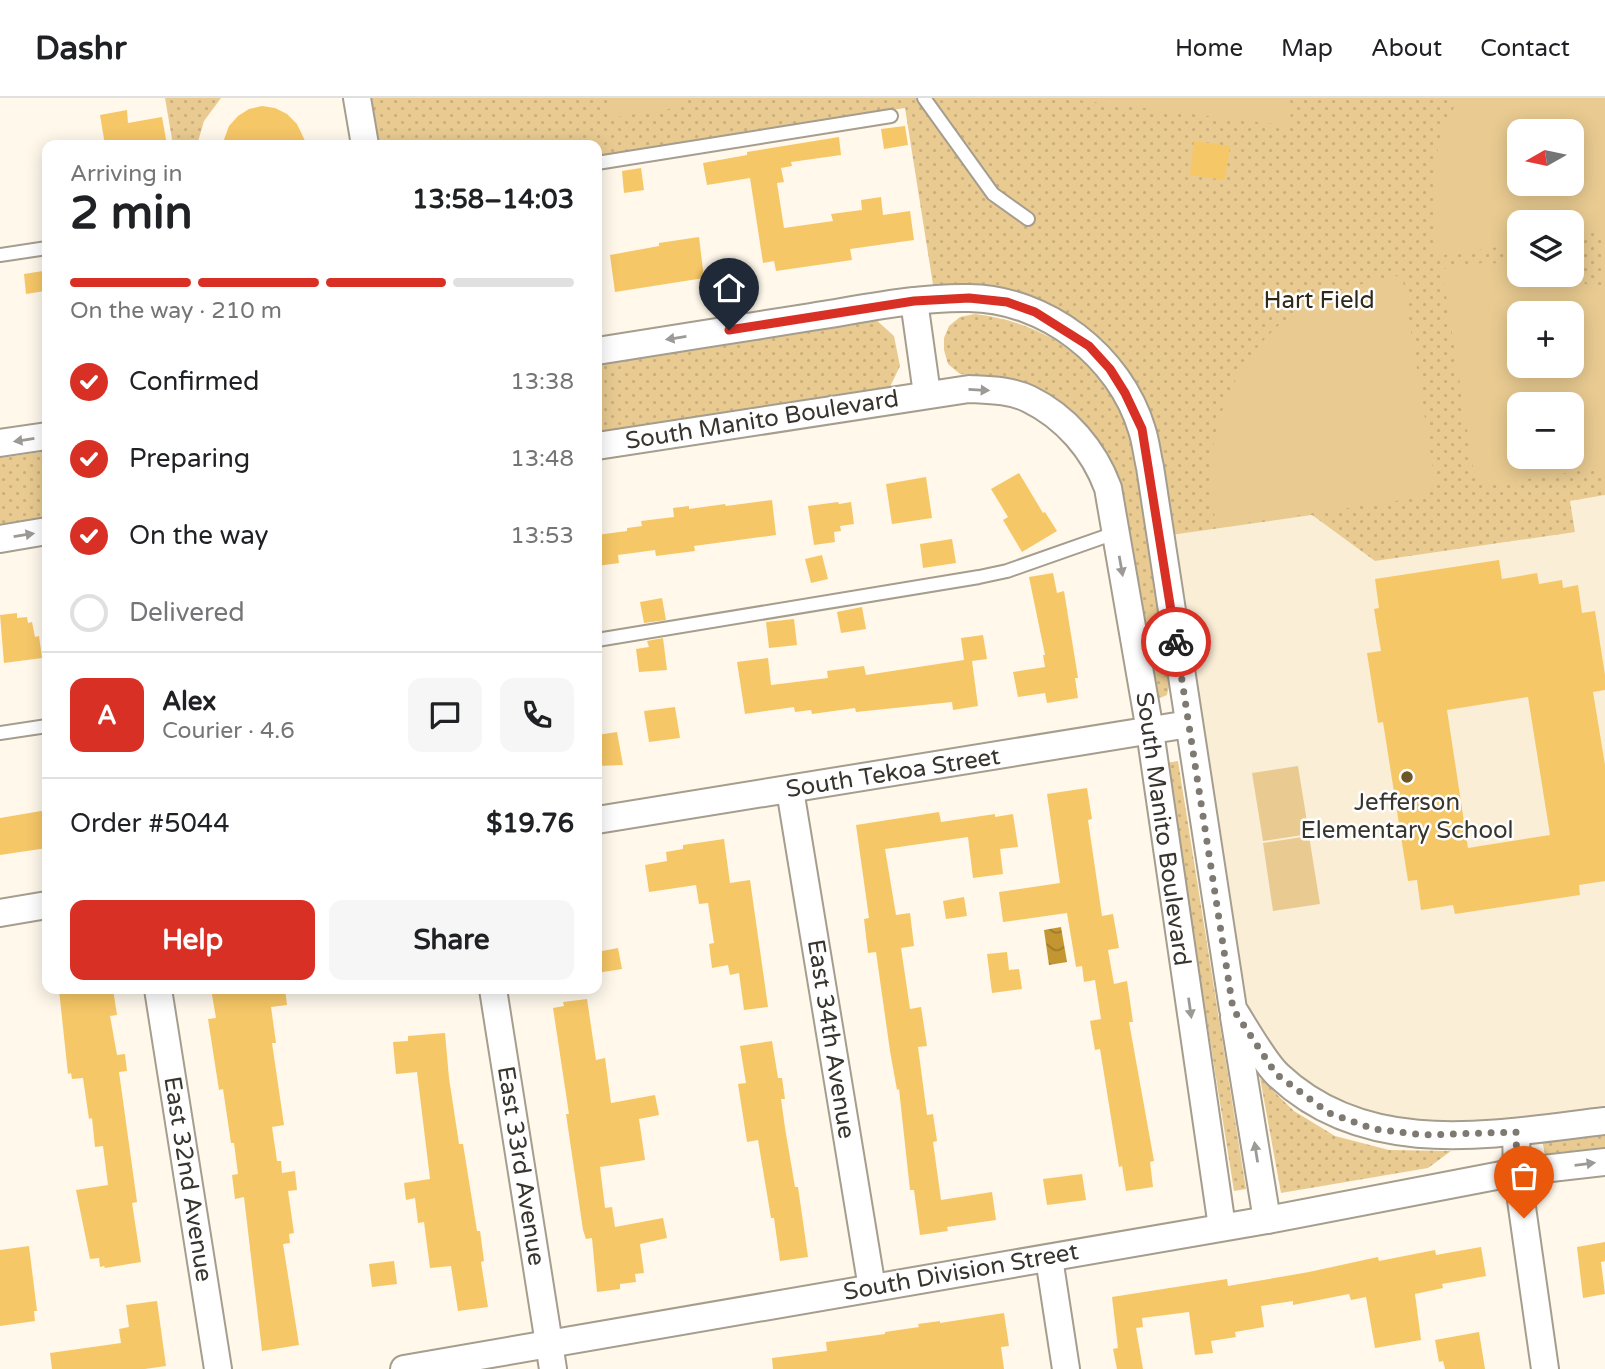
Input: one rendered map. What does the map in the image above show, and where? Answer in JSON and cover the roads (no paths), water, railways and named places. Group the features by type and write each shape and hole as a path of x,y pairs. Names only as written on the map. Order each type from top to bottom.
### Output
{"street":[{"path":"357,98 364,140"},
{"name":"South Manito Boulevard","path":"602,350 914,301 969,298 1007,302 1035,312 1089,346 1115,377 1142,429 1233,1009 1276,1074 1329,1113 1374,1129 1423,1135 1516,1132 1605,1121"},
{"name":"South Manito Boulevard","path":"914,301 928,394"},
{"name":"South Manito Boulevard","path":"602,445 969,389 998,390 1028,398 1078,435 1100,467 1108,488 1150,731 1222,1227"},
{"path":"0,443 42,437"},
{"path":"0,538 42,532"},
{"name":"South Tekoa Street","path":"602,819 1189,724"},
{"name":"East 34th Avenue","path":"790,790 872,1287"},
{"path":"0,913 42,906"},
{"name":"East 32nd Avenue","path":"159,994 218,1369"},
{"name":"East 33rd Avenue","path":"494,994 551,1356"},
{"path":"1233,1009 1267,1220"},
{"path":"1516,1132 1517,1172 1545,1369"},
{"path":"1517,1172 1605,1162"},
{"name":"South Division Street","path":"404,1369 551,1356 872,1287 1267,1220 1517,1172"},
{"path":"1049,1258 1066,1369"}],"lane":[{"path":"924,98 993,194 1028,219"},
{"path":"602,162 891,116"},
{"path":"0,255 42,249"},
{"path":"602,639 988,575 1007,571 1115,533"},
{"path":"0,733 42,727"}],"water":[{"path":"1061,927 1067,962 1049,965 1044,930"}],"place":[{"name":"Jefferson Elementary School","path":"1407,777"}],"park label":[{"name":"Hart Field","path":"1319,300"}]}
